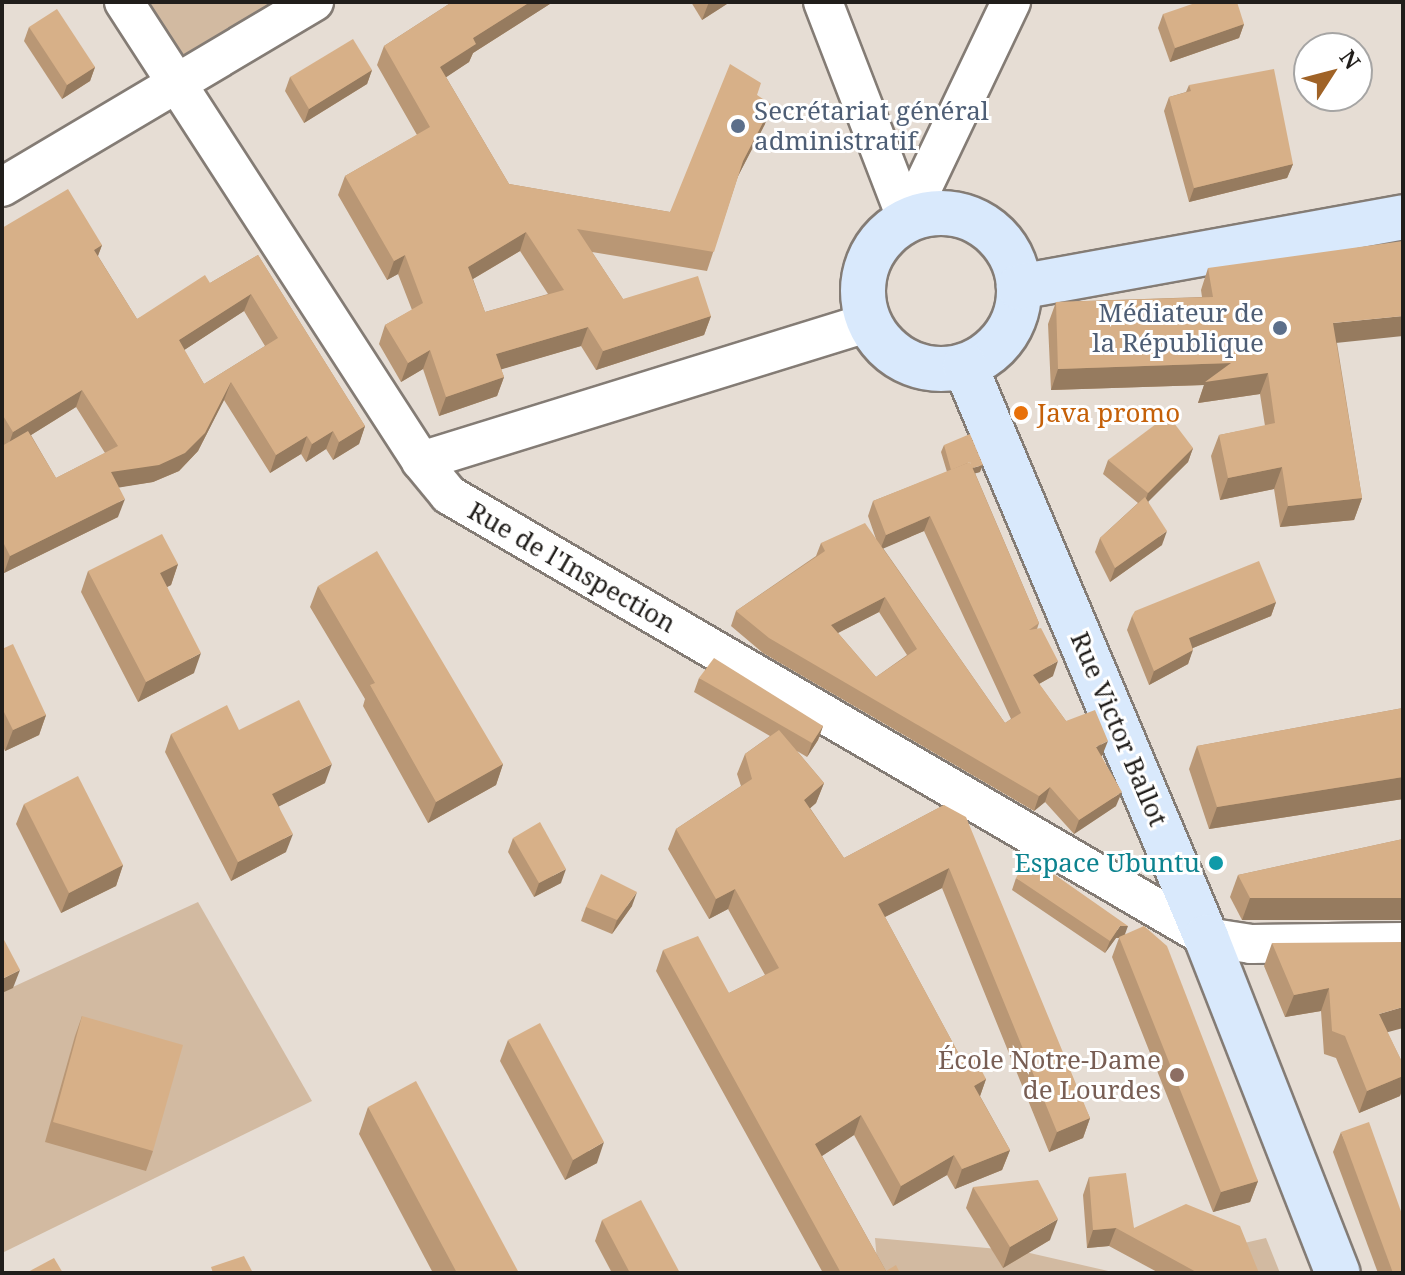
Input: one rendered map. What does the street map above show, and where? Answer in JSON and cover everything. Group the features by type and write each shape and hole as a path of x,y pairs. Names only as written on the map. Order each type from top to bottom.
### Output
{"main road":[{"path":"945,212 981,224 1008,251 1019,287 1017,312 1006,336 988,355 965,366 931,368 909,362 890,350 870,322 863,296 870,257 886,236 907,220 945,212"},
{"path":"1019,287 1403,217"},
{"name":"Rue Victor Ballot","path":"965,366 1206,937 1338,1273"}],"street":[{"name":"Rue de l'Inspection","path":"124,2 173,84 421,461 461,503 1206,937"},
{"path":"2,187 314,2"},
{"path":"823,2 907,220"},
{"path":"907,220 1011,2"},
{"path":"421,461 870,322"},
{"path":"1206,937 1251,944 1403,942"}],"shaded area":[{"path":"124,2 303,2 173,84"},
{"path":"198,902 312,1101 2,1253 2,992"},
{"path":"875,1238 1021,1251 1117,1273 878,1273"},
{"path":"1266,1238 1280,1273 1225,1273 1218,1249"}],"building":[{"path":"452,2 530,2 473,38 476,44 440,67 509,184 670,212 730,64 761,83 757,95 772,105 743,161 714,252 577,229 623,299 698,276 711,316 603,351 588,327 496,354 504,377 446,397 430,350 408,363 385,325 423,303 405,255 394,261 345,176 430,127 384,46","holes":["526,232 564,290 485,312 468,267"]},
{"path":"1198,2 1237,2 1244,24 1175,48 1163,14"},
{"path":"57,9 95,67 67,85 29,27"},
{"path":"353,39 372,70 309,109 290,77"},
{"path":"1274,69 1293,164 1194,188 1169,97 1191,91 1189,85"},
{"path":"68,189 102,245 94,250 137,319 205,275 210,283 258,255 365,426 339,442 333,431 312,444 307,436 276,455 231,382 205,433 185,453 159,465 111,472 125,499 10,556 2,540 2,446 28,431 56,478 118,446 82,390 13,432 2,414 2,228","holes":["251,294 278,338 204,384 179,340"]},
{"path":"1403,241 1403,316 1333,323 1362,498 1288,506 1282,467 1228,478 1219,435 1275,423 1268,373 1205,382 1231,363 1058,369 1056,302 1213,297 1208,268"},
{"path":"1168,415 1193,448 1148,493 1108,460"},
{"path":"970,434 983,465 972,468 970,462 951,470 944,445"},
{"path":"970,462 1039,623 1029,630 1041,628 1058,661 1033,675 1066,721 1095,710 1108,741 1096,747 1122,792 1079,820 1050,787 1039,796 769,638 736,611 825,551 821,543 865,523 1005,723 1021,713 930,516 886,535 873,501","holes":["885,597 917,649 876,677 831,625"]},
{"path":"1145,497 1167,531 1115,568 1100,538"},
{"path":"162,534 178,564 160,573 201,653 146,682 88,571"},
{"path":"377,551 503,764 436,802 370,685 375,683 318,586"},
{"path":"1259,561 1276,602 1189,638 1193,650 1154,671 1132,616 1135,611"},
{"path":"13,644 46,715 13,730 2,708 2,649"},
{"path":"714,658 823,726 812,743 699,678"},
{"path":"299,700 332,764 272,794 293,834 238,862 171,734 227,705 239,730"},
{"path":"1403,708 1403,777 1217,807 1197,746"},
{"path":"779,730 824,783 804,800 844,858 944,805 966,817 1090,1118 1057,1132 949,868 878,904 961,1058 972,1052 986,1079 974,1086 1010,1150 962,1169 954,1155 901,1186 861,1115 815,1144 886,1271 896,1265 900,1273 841,1273 663,950 698,936 729,993 779,968 735,889 716,899 676,829 752,779 745,754"},
{"path":"78,776 123,865 69,893 24,804"},
{"path":"540,822 566,869 539,883 513,838"},
{"path":"1403,839 1403,898 1250,898 1238,875"},
{"path":"1028,856 1128,926 1120,926 1110,941 1016,878"},
{"path":"601,874 637,892 617,920 586,907"},
{"path":"1144,926 1167,946 1258,1181 1221,1192 1119,937"},
{"path":"2,936 20,970 2,979"},
{"path":"1403,942 1403,1007 1379,1014 1403,1064 1403,1076 1367,1091 1345,1036 1332,1031 1329,988 1294,995 1272,943"},
{"path":"82,1016 183,1045 153,1151 53,1122"},
{"path":"540,1023 604,1142 573,1160 508,1040"},
{"path":"416,1081 519,1273 457,1273 368,1107"},
{"path":"1369,1122 1403,1217 1403,1273 1393,1273 1341,1132"},
{"path":"1126,1173 1134,1228 1186,1204 1240,1226 1259,1273 1198,1273 1116,1228 1093,1230 1089,1177"},
{"path":"1038,1180 1058,1219 1010,1247 973,1187"},
{"path":"641,1200 680,1273 630,1273 602,1220"},
{"path":"244,1256 253,1273 213,1273 211,1267"},
{"path":"54,1258 63,1273 26,1273"}],"place":[{"name":"Secrétariat général administratif","path":"738,126"},
{"name":"Médiateur de la République","path":"1280,328"},
{"name":"Java promo","path":"1021,413"},
{"name":"Espace Ubuntu","path":"1216,863"},
{"name":"École Notre-Dame de Lourdes","path":"1177,1075"}]}
